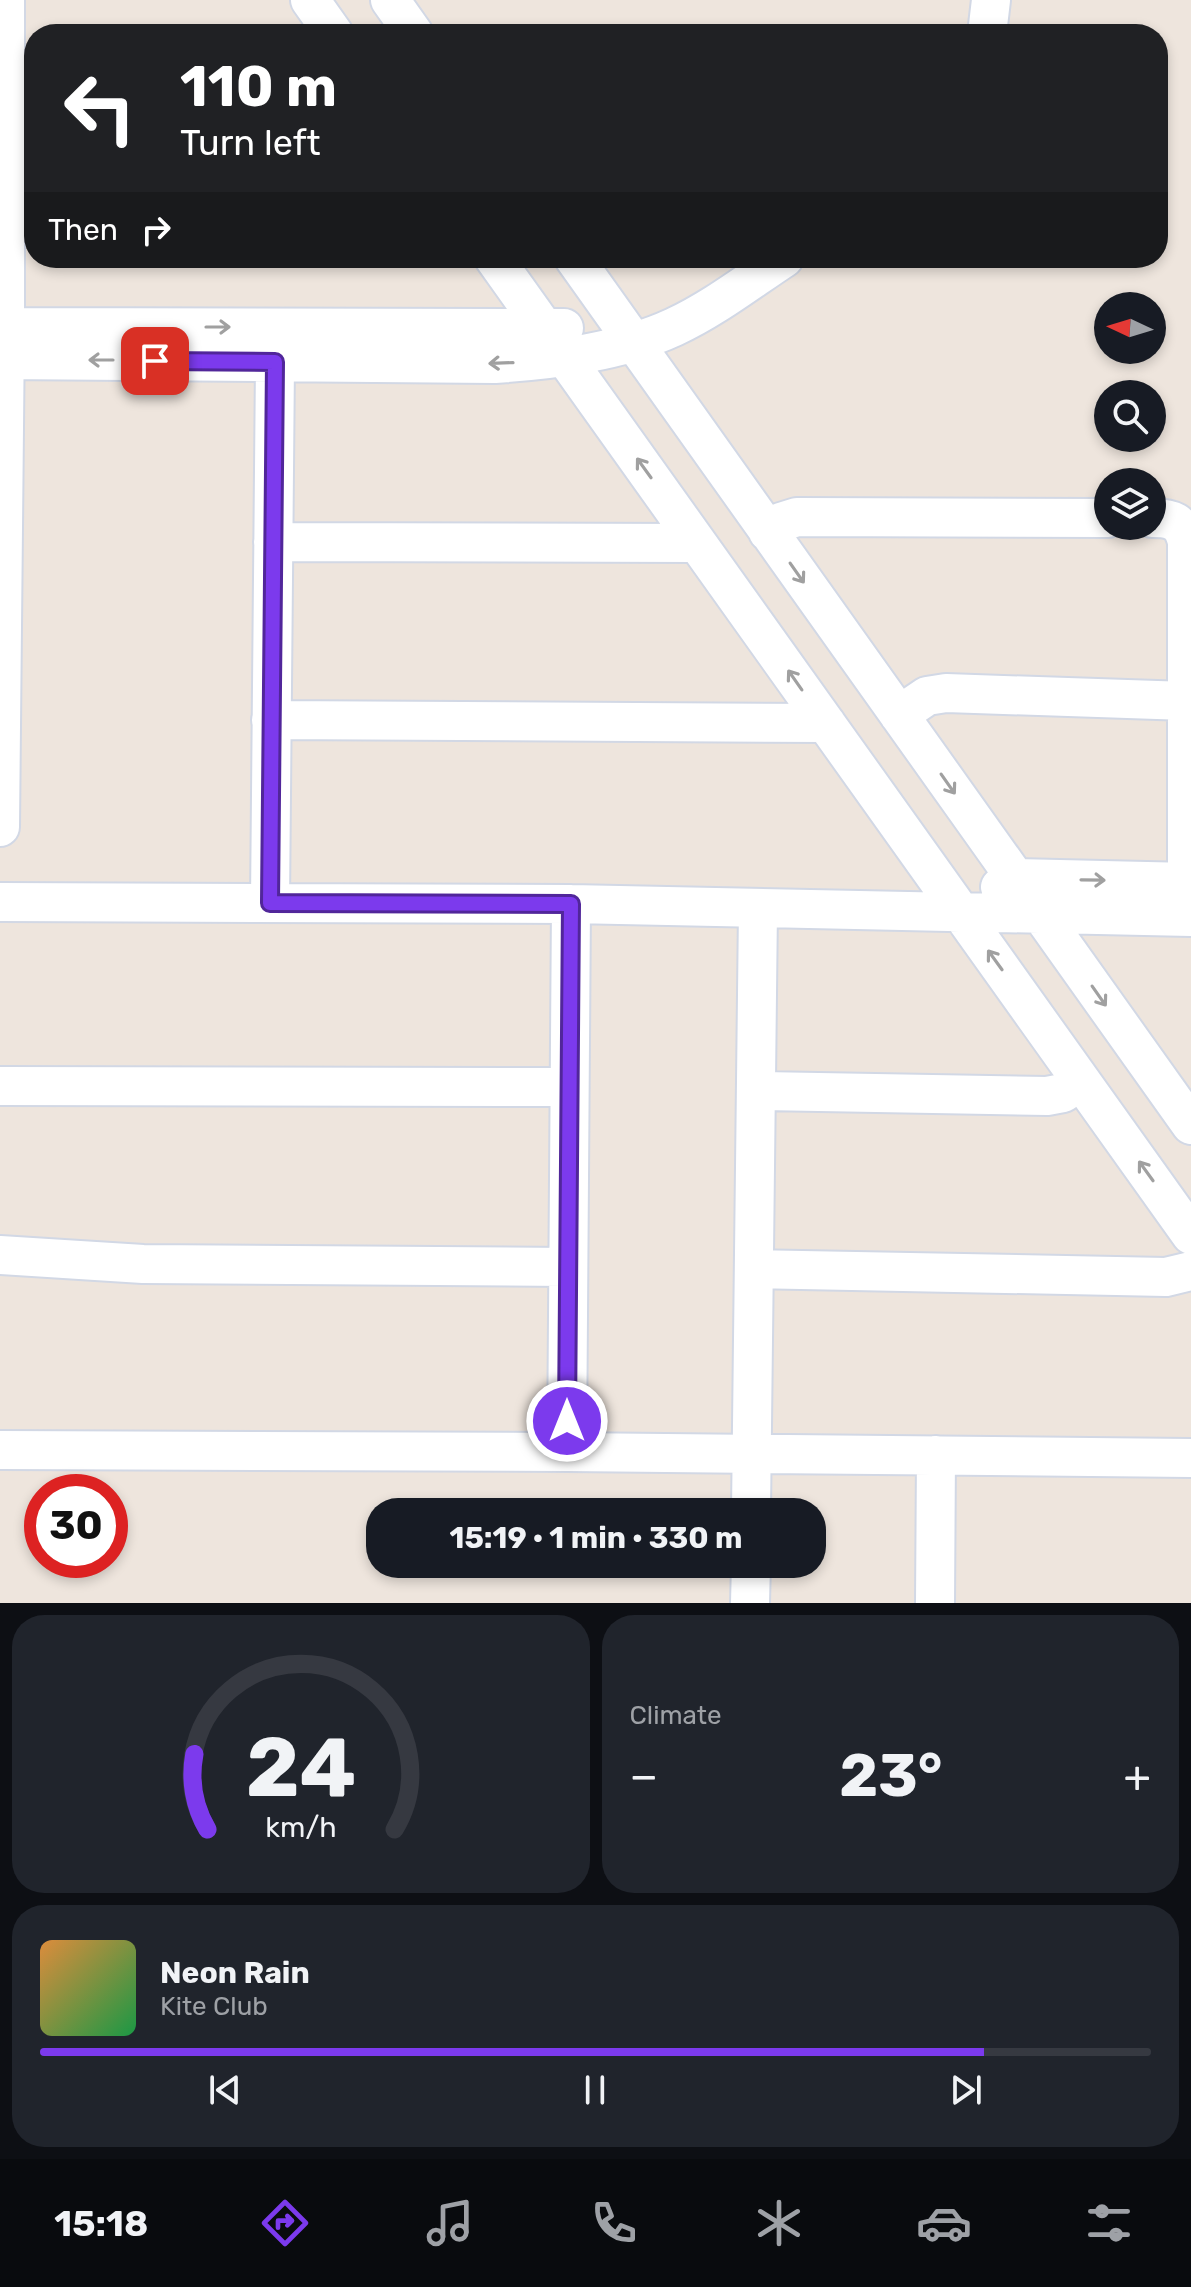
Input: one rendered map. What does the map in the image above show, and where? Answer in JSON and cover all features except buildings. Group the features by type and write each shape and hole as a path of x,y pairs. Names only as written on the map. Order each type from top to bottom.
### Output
{"street":[{"path":"0,827 3,344 13,146 5,0"},
{"path":"310,0 327,24"},
{"path":"390,0 407,24"},
{"path":"988,24 991,0"},
{"path":"501,268 1191,1235"},
{"path":"581,268 1191,1125"},
{"path":"3,344 633,341 678,325 768,268"},
{"path":"3,344 275,362 495,364 554,342"},
{"path":"270,903 275,362"},
{"path":"768,532 781,522 797,517 1094,518"},
{"path":"1166,518 1178,522 1184,529 1187,542 1190,893"},
{"path":"273,542 697,543"},
{"path":"899,715 927,696 946,693 1187,701"},
{"path":"271,720 826,723"},
{"path":"961,912 1015,878 1190,893"},
{"path":"0,902 571,904 1040,913 1190,893"},
{"path":"567,1452 571,904"},
{"path":"751,1498 758,908"},
{"path":"756,1091 1047,1096 1063,1093 1081,1081"},
{"path":"0,1086 569,1087"},
{"path":"0,1255 143,1264 568,1267"},
{"path":"754,1269 1166,1277 1191,1271"},
{"path":"0,1450 1191,1458"},
{"path":"935,1603 936,1455"},
{"path":"750,1603 751,1578"}],"route":[{"path":"155,361 275,362 270,903 571,904 567,1421"}]}
